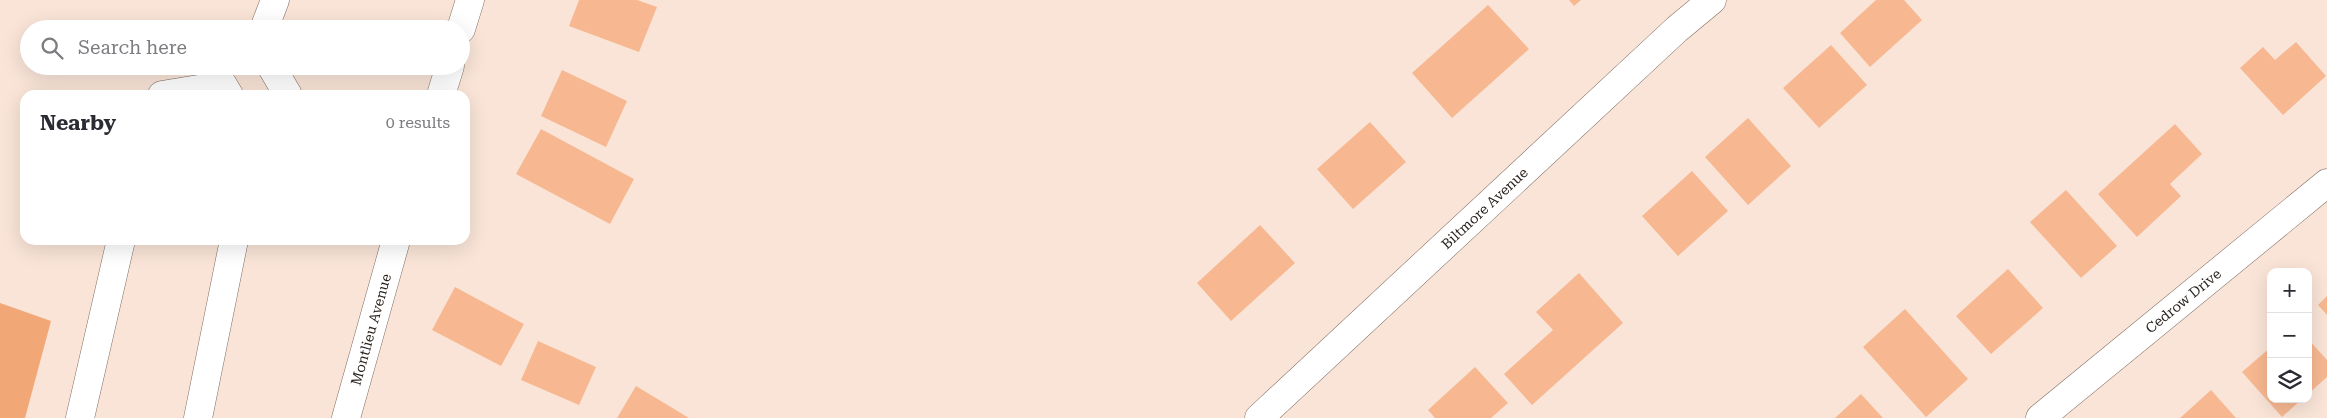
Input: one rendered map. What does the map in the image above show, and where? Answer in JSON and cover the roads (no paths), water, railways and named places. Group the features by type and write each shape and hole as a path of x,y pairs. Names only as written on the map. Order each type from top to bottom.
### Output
{"street":[{"path":"267,20 275,0"},
{"path":"464,20 470,0"},
{"name":"Biltmore Avenue","path":"1259,418 1662,42 1712,0"},
{"path":"276,75 285,90"},
{"path":"443,90 447,75"},
{"path":"192,90 223,85 226,90"},
{"name":"Cedrow Drive","path":"2040,418 2327,183"},
{"path":"80,418 120,245"},
{"path":"198,418 233,245"},
{"name":"Montlieu Avenue","path":"347,417 395,245"}]}
